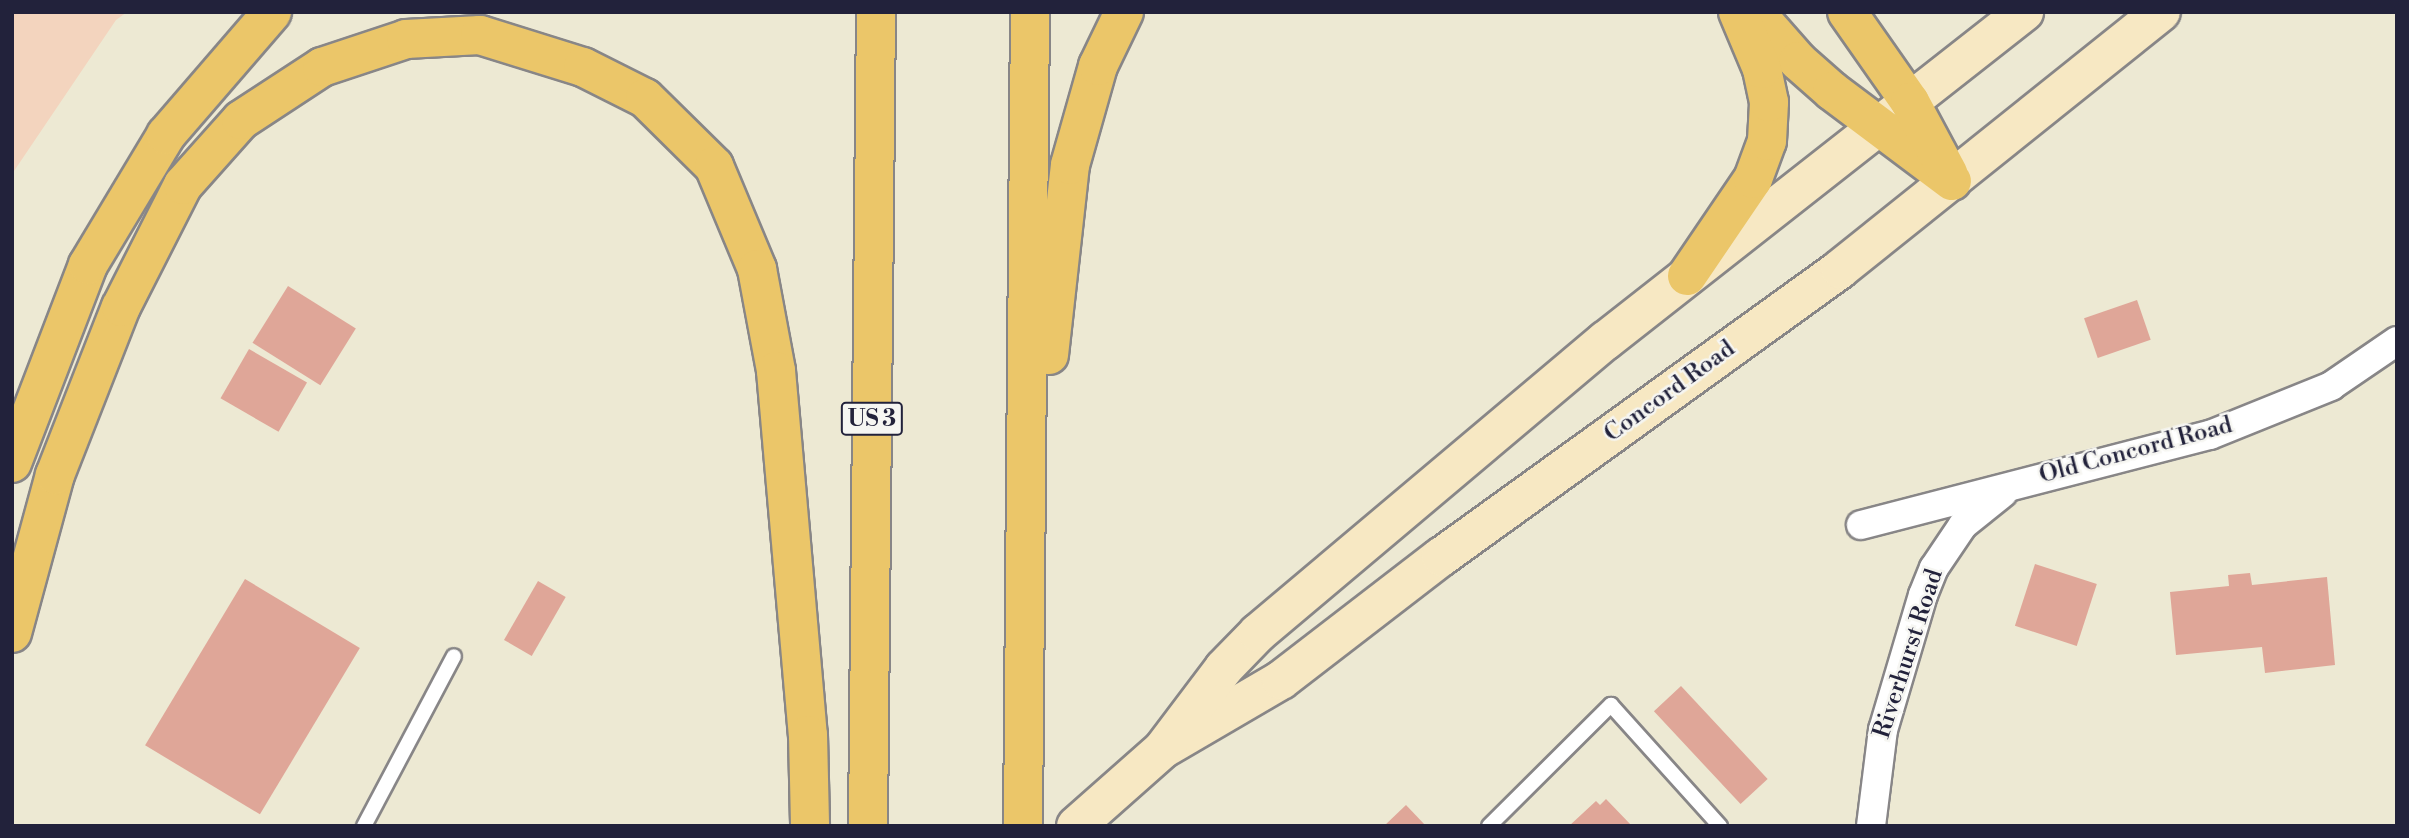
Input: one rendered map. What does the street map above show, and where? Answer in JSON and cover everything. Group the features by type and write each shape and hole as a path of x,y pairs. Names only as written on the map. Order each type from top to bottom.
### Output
{"highway":[{"path":"12,463 88,265 166,135 272,12"},
{"name":"US 3","path":"868,826 876,12"},
{"path":"1023,826 1030,12"},
{"path":"1025,562 1070,165 1098,66 1124,12"},
{"path":"1687,276 1747,190 1767,141 1769,102 1762,69 1738,12"},
{"path":"1755,12 1798,61 1877,127 1952,181"},
{"path":"1847,12 1910,102 1952,181"},
{"path":"12,633 55,475 121,307 183,185 241,120 322,68 406,39 480,35 583,67 645,98 714,166 725,192 757,269 776,371 808,735 810,826"}],"main road":[{"name":"Concord Road","path":"1076,826 1163,748 1224,668 1258,633 1687,276 2024,12"},
{"name":"Concord Road","path":"1163,748 1211,725 1281,680 1441,557 1840,269 2161,12"}],"street":[{"name":"Old Concord Road","path":"1861,525 2027,480 2163,448 2256,419 2331,386 2397,341"},
{"name":"Riverhurst Road","path":"1871,826 1883,730 1934,568 1963,525 1982,507 2027,480"}],"lane":[{"path":"364,826 454,656"},
{"path":"1489,826 1611,705 1720,826"}],"shaded area":[{"path":"12,12 127,12 116,20 12,174"}],"building":[{"path":"288,286 356,328 320,385 252,343"},
{"path":"2137,300 2151,340 2098,358 2084,318"},
{"path":"249,349 307,382 279,432 220,398"},
{"path":"2035,564 2097,584 2077,646 2015,626"},
{"path":"2250,573 2252,585 2327,577 2335,665 2265,673 2262,647 2176,655 2170,592 2229,586 2228,575"},
{"path":"245,579 360,648 260,814 145,745"},
{"path":"538,581 566,597 532,656 504,640"},
{"path":"1681,686 1768,779 1741,804 1654,711"},
{"path":"1606,799 1632,826 1569,826 1596,801 1600,805"},
{"path":"1406,805 1426,826 1384,826"}]}
